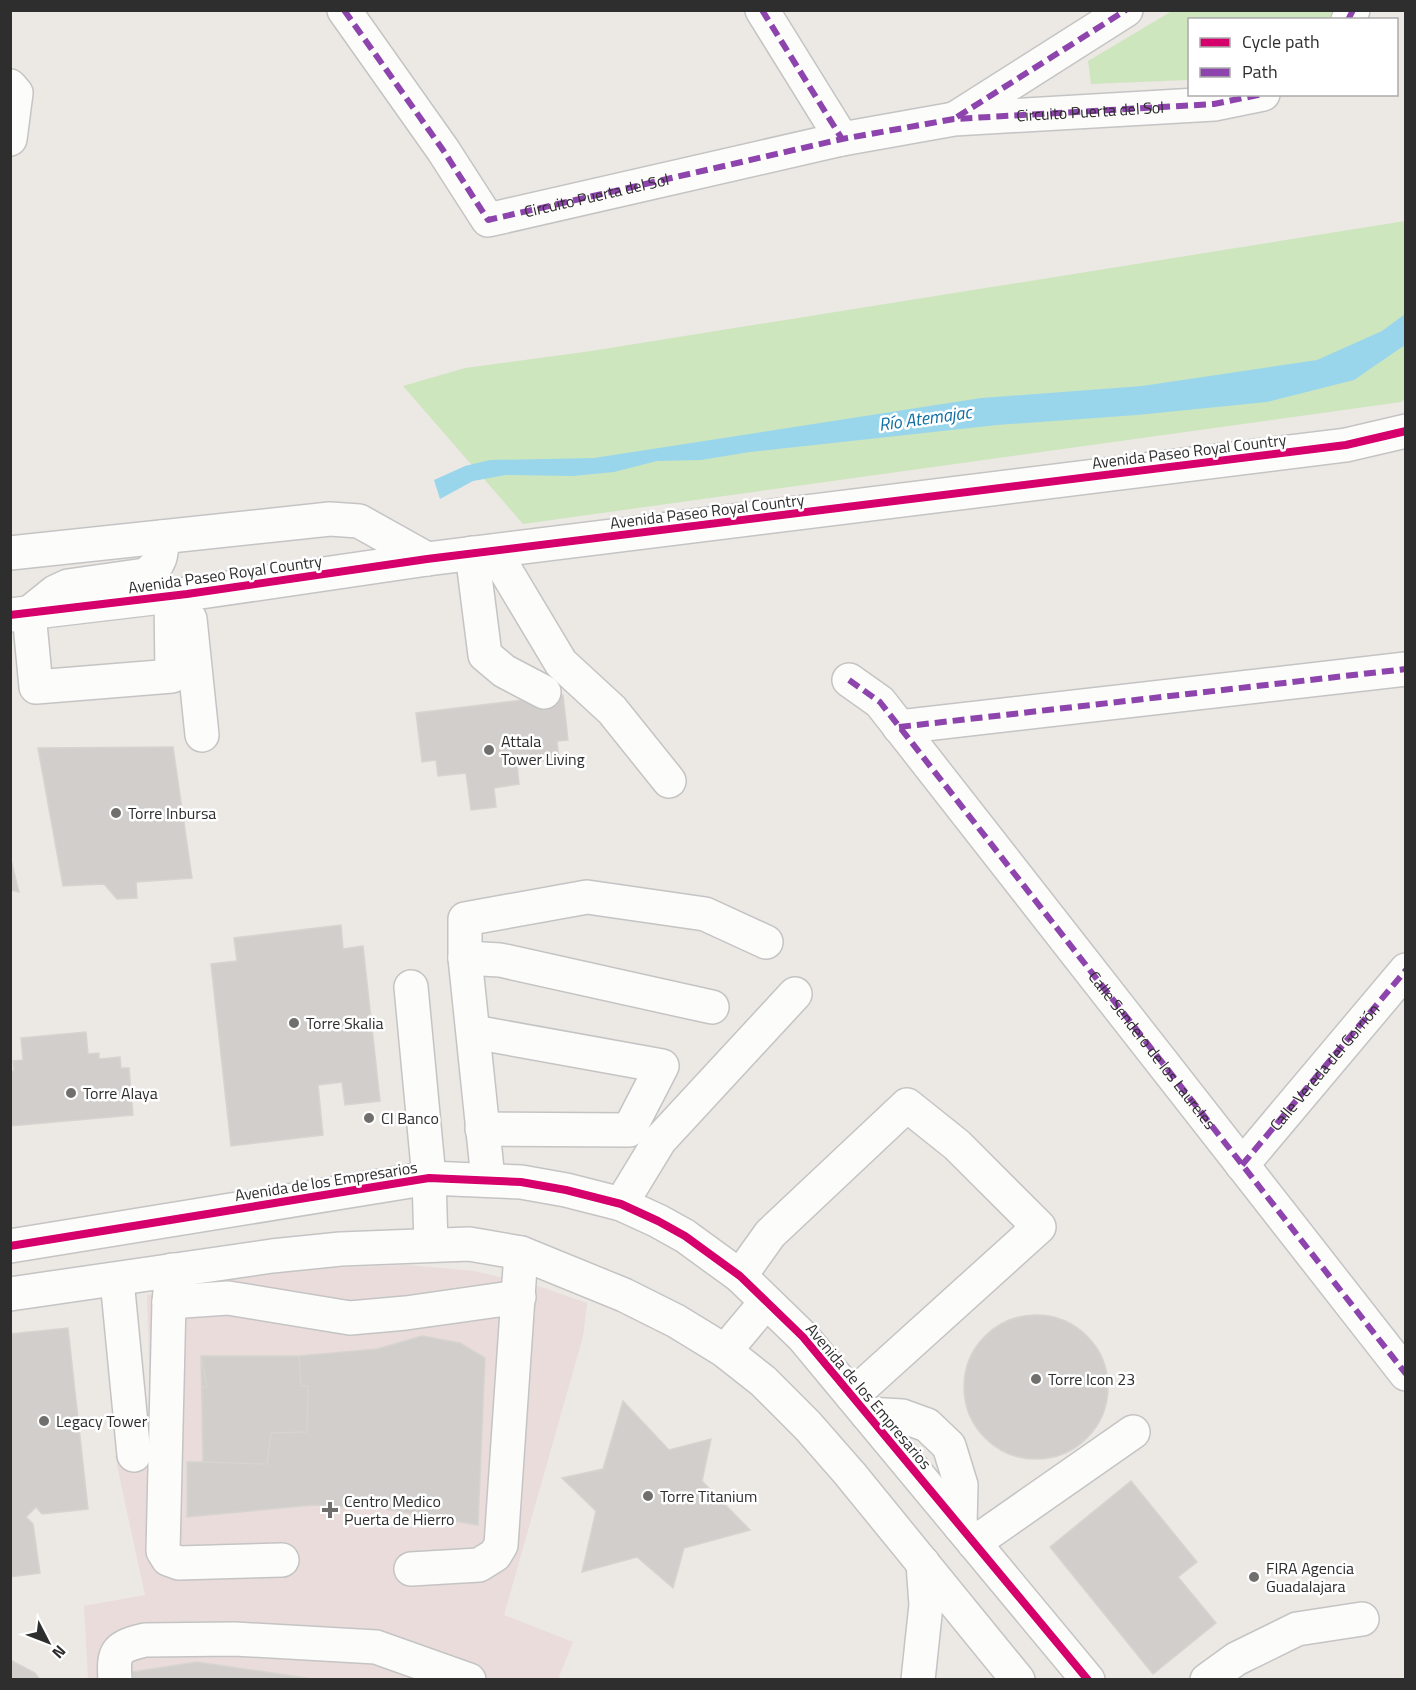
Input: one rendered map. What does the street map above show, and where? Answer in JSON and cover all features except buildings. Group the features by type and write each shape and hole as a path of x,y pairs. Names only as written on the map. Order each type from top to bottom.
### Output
{"street":[{"name":"Circuito Puerta del Sol","path":"344,10 488,220 842,139 954,119 1214,104 1253,96"},
{"path":"762,10 842,139"},
{"name":"Circuito Puerta del Sol","path":"954,119 1126,10"},
{"path":"10,86 16,93 10,139"},
{"name":"Avenida Paseo Royal Country","path":"20,614 179,595 427,559 1346,445 1406,431"},
{"path":"10,553 330,519 359,520 427,559"},
{"path":"162,537 162,551 156,568 145,575 68,586 20,614 36,687 172,676 179,595"},
{"path":"483,552 561,663 612,710 669,781"},
{"path":"483,552 485,655 504,671 544,692"},
{"path":"179,595 202,735"},
{"path":"504,671 554,650"},
{"path":"899,727 1406,669"},
{"name":"Calle Sendero de los Laureles","path":"849,680 880,702 1406,1374"},
{"path":"488,1179 465,958 465,919 587,897 705,914 766,942"},
{"path":"465,958 500,960 712,1007"},
{"name":"Calle Vereda del Gorrión","path":"1242,1165 1406,970"},
{"path":"411,987 429,1178 431,1245"},
{"path":"621,1204 660,1140 795,994"},
{"path":"474,1032 662,1066 629,1130 482,1129"},
{"path":"740,1276 771,1233 907,1105 957,1145 1039,1227 859,1405"},
{"name":"Avenida de los Empresarios","path":"10,1246 429,1178 488,1179 544,1186 621,1204 685,1236 740,1276 803,1337 1088,1680"},
{"path":"10,1294 272,1256 341,1249 469,1244 521,1253 624,1295 676,1321 725,1351 764,1381 808,1426 923,1563 1015,1678"},
{"path":"411,1569 479,1565 495,1555 501,1545 521,1253"},
{"path":"272,1256 280,1307"},
{"path":"172,1270 169,1302 163,1551 168,1559 179,1563 282,1560"},
{"path":"117,1280 134,1455"},
{"path":"169,1302 228,1298 350,1318 406,1313 519,1297"},
{"path":"725,1351 766,1302"},
{"path":"967,1535 1133,1432"},
{"path":"918,1680 926,1605 923,1563"},
{"path":"1207,1680 1236,1659 1297,1629 1362,1619"},
{"path":"116,1680 114,1658 118,1652 134,1643 145,1640 235,1639 376,1647 469,1680"}],"shaded area":[{"name":"Centro Medico Puerta de Hierro","path":"407,1265 474,1271 541,1287 587,1303 583,1336 504,1615 573,1642 558,1679 88,1679 84,1606 145,1595 115,1456 152,1452 147,1295 297,1269"}],"green space":[{"path":"1172,11 1336,11 1331,18 1188,18 1188,80 1091,84 1088,61"},
{"path":"1405,221 1406,398 1401,402 523,524 403,386 465,368 591,351"}],"water":[{"name":"Río Atemajac","path":"1405,314 1405,345 1354,380 1267,402 1137,415 997,425 750,452 701,460 657,461 614,472 573,476 506,475 473,481 440,499 434,480 465,466 490,460 594,458 981,398 1142,386 1317,360 1382,331"}],"marked path":[{"path":"344,10 443,150 488,220 842,139 954,119 1214,104 1253,96"},
{"path":"762,10 842,139"},
{"path":"957,117 1126,10"},
{"path":"1349,18 1353,10"},
{"path":"899,727 1406,669"},
{"path":"849,680 880,702 1406,1374"},
{"path":"1242,1165 1406,970"}],"cycle path":[{"path":"10,615 187,594 427,559 1346,445 1406,431"},
{"path":"10,1246 429,1178 521,1182 566,1190 621,1204 685,1236 740,1276 803,1337 1088,1680"}],"place":[{"name":"Attala Tower Living","path":"489,750"},
{"name":"Torre Inbursa","path":"116,813"},
{"name":"Torre Skalia","path":"294,1023"},
{"name":"Torre Alaya","path":"71,1093"},
{"name":"CI Banco","path":"369,1118"},
{"name":"Torre Icon 23","path":"1036,1379"},
{"name":"Legacy Tower","path":"44,1421"},
{"name":"Torre Titanium","path":"648,1496"},
{"name":"Centro Medico Puerta de Hierro","path":"330,1510"},
{"name":"FIRA Agencia Guadalajara","path":"1254,1577"}]}
